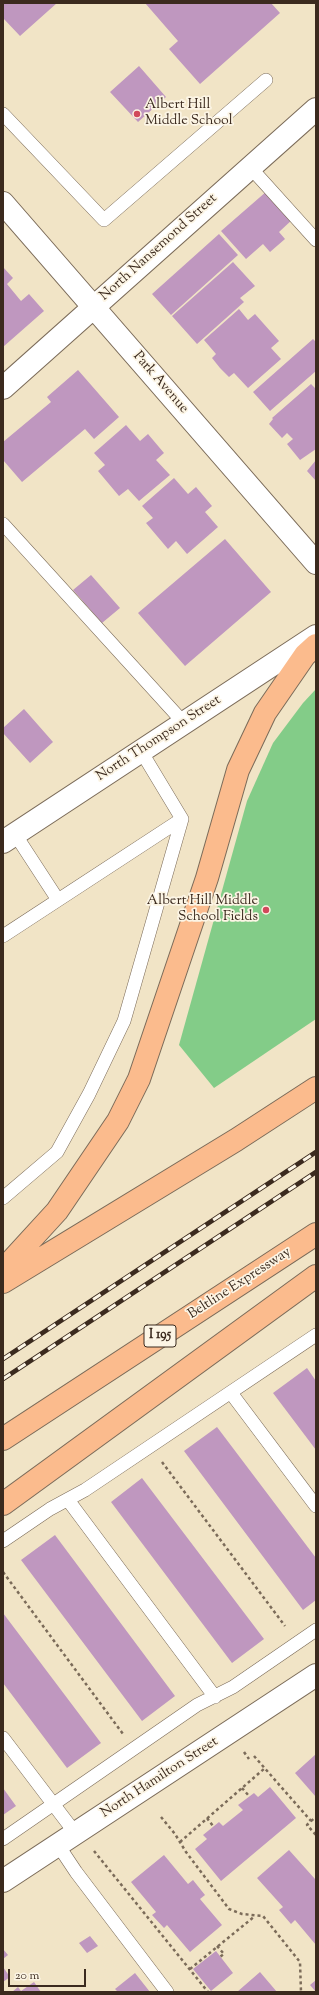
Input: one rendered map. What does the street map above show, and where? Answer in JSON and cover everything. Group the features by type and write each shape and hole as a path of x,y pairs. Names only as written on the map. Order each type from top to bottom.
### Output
{"highway":[{"path":"3,1270 57,1211 118,1121 140,1079 207,878 238,770 265,713 305,655 316,646"},
{"path":"3,1282 236,1140 316,1088"},
{"name":"Beltline Expressway","path":"3,1439 316,1234"},
{"path":"3,1504 316,1276"}],"street":[{"name":"North Nansemond Street","path":"3,388 316,109"},
{"name":"Park Avenue","path":"3,203 316,563"},
{"name":"North Thompson Street","path":"9,838 316,636"},
{"name":"North Hamilton Street","path":"3,1881 316,1675"}],"lane":[{"path":"3,114 104,220 266,80"},
{"path":"250,167 316,240"},
{"path":"3,524 184,723"},
{"path":"3,1198 57,1152 89,1094 124,1021 182,819 141,751"},
{"path":"3,936 182,819"},
{"path":"9,838 58,900"},
{"path":"3,1541 50,1509 85,1490 316,1335"},
{"path":"231,1393 316,1506"},
{"path":"68,1500 215,1697"},
{"path":"3,1839 197,1705 233,1687 316,1630"},
{"path":"3,1738 53,1804 67,1839 76,1872 167,1992"}],"path":[{"path":"162,1462 285,1626"},
{"path":"3,1572 122,1733"},
{"path":"244,1752 249,1759"},
{"path":"254,1756 311,1821"},
{"path":"180,1842 265,1768"},
{"path":"242,1788 249,1796"},
{"path":"316,1816 307,1825 316,1835"},
{"path":"161,1817 229,1909 255,1916 264,1916 300,1962 301,1992"},
{"path":"207,1818 213,1826"},
{"path":"94,1851 208,1992"},
{"path":"190,1969 255,1916"},
{"path":"217,1946 224,1954 220,1957"}],"green space":[{"name":"Albert Hill Middle School Fields","path":"316,689 316,1019 214,1088 179,1045 247,801 273,743 303,703"}],"building":[{"path":"3,3 57,3 20,36 3,18"},
{"name":"Albert Hill Middle School","path":"145,3 271,3 280,13 200,84 169,49 178,41"},
{"path":"139,66 166,97 138,122 110,92"},
{"path":"267,191 293,219 279,232 285,239 270,252 263,244 246,259 221,231"},
{"path":"219,234 238,255 171,315 152,294"},
{"path":"233,262 255,286 240,298 244,302 197,344 172,316"},
{"path":"3,267 13,278 7,284 21,301 29,294 44,311 3,347"},
{"path":"239,309 248,320 255,314 279,341 271,348 281,359 248,388 234,373 229,377 220,368 212,358 216,354 204,340"},
{"path":"313,339 316,342 316,371 270,411 253,392"},
{"path":"78,370 119,417 94,439 85,429 22,482 3,460 3,442 51,402 47,397"},
{"path":"311,384 316,389 316,449 300,460 287,444 293,439 287,433 282,438 269,424 273,419 272,418"},
{"path":"126,425 140,441 148,434 164,453 156,460 170,475 139,501 128,489 119,496 98,471 105,465 94,453"},
{"path":"316,460 316,481 307,471"},
{"path":"174,478 188,494 196,487 212,506 205,512 218,527 187,554 176,541 168,549 146,523 153,518 142,506"},
{"path":"225,539 271,592 185,666 138,613"},
{"path":"91,575 120,608 102,623 73,590"},
{"path":"24,709 53,742 30,763 3,733 3,728"},
{"path":"307,1368 316,1381 316,1450 273,1393"},
{"path":"217,1427 316,1558 316,1600 303,1610 184,1451"},
{"path":"142,1478 264,1639 232,1663 111,1502"},
{"path":"55,1535 175,1696 142,1721 21,1560"},
{"path":"3,1613 101,1743 67,1768 3,1683"},
{"path":"316,1754 316,1797 295,1773"},
{"path":"270,1787 296,1818 221,1881 195,1849 207,1839 203,1835 219,1822 223,1826 243,1810 238,1805 254,1793 258,1797"},
{"path":"3,1788 16,1806 3,1815"},
{"path":"289,1850 315,1879 316,1878 316,1945 295,1920 291,1924 279,1910 283,1907 257,1878"},
{"path":"164,1855 188,1884 193,1880 205,1895 200,1899 222,1925 190,1952 167,1925 164,1928 152,1915 156,1912 131,1882"},
{"path":"90,1936 98,1946 87,1953 79,1943"},
{"path":"3,1949 8,1955 3,1959"},
{"path":"216,1951 233,1973 211,1991 193,1969"},
{"path":"3,1967 10,1977 3,1982"},
{"path":"260,1972 277,1992 237,1992"},
{"path":"135,1973 150,1992 118,1992 115,1989"},
{"path":"316,1980 316,1992 310,1985"},
{"path":"34,1982 41,1992 12,1992 18,1987 21,1991"}],"railway":[{"path":"3,1359 316,1152"},
{"path":"3,1379 316,1172"}],"place":[{"name":"Albert Hill Middle School","path":"137,114"},
{"name":"Albert Hill Middle School Fields","path":"266,910"}]}
